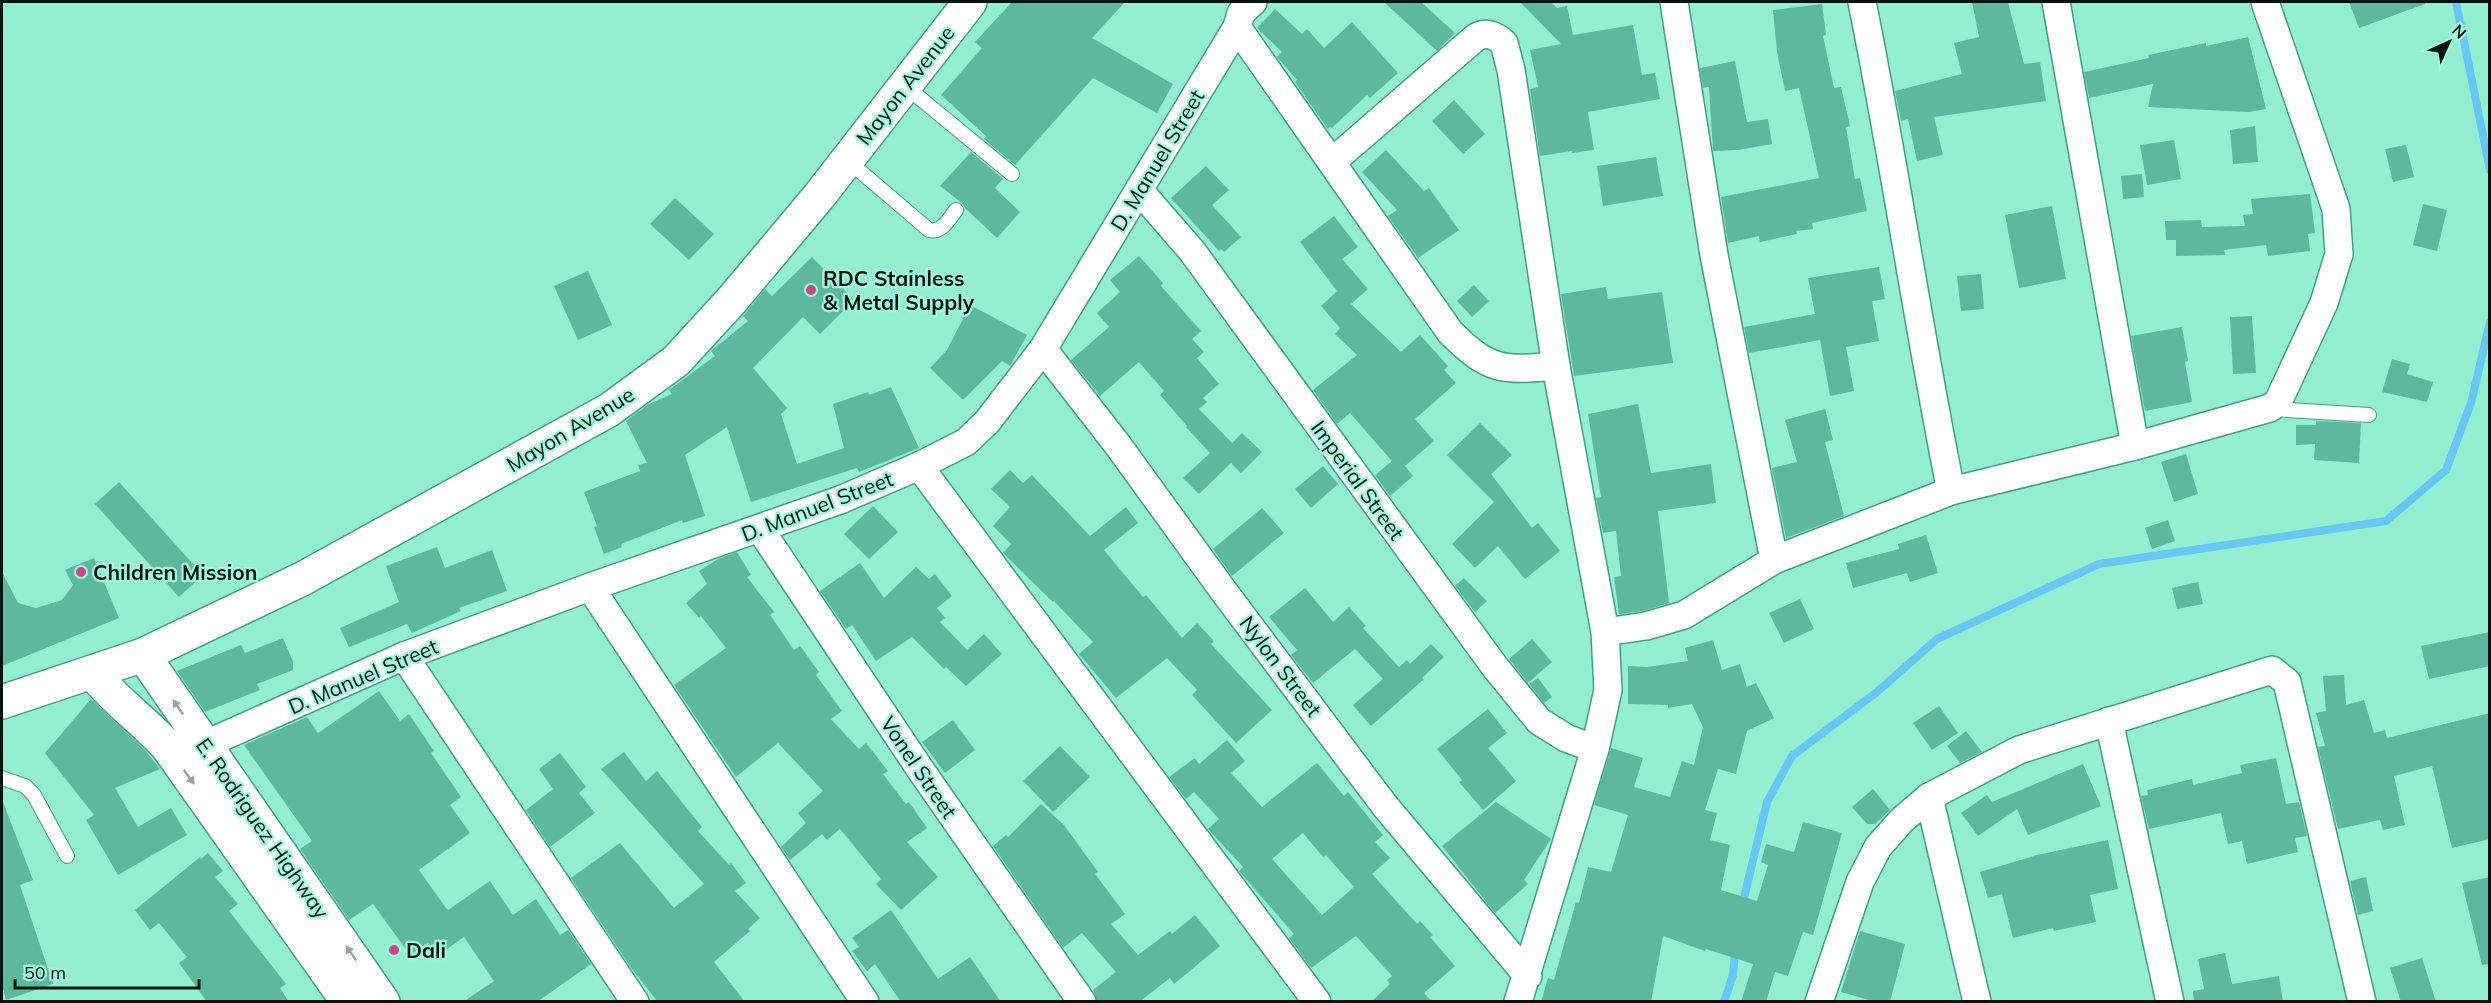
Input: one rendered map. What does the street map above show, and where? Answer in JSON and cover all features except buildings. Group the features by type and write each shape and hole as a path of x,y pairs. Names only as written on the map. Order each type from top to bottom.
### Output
{"main road":[{"name":"Mayon Avenue","path":"2,702 93,673 143,654 302,579 609,410 676,362 732,300 847,160 970,2"},
{"name":"E. Rodriguez Highway","path":"143,654 383,1002"},
{"name":"E. Rodriguez Highway","path":"93,673 116,699 150,728 166,746 348,1002"}],"street":[{"name":"D. Manuel Street","path":"204,745 404,656 590,587 840,500 919,466 966,442 987,422 1043,349 1238,27 1241,13 1253,2"},
{"path":"1674,2 1714,255 1774,560"},
{"path":"1862,2 1951,491"},
{"path":"2056,2 2135,446"},
{"path":"1605,632 1646,626 1684,615 1774,560 1951,491 2135,446 2270,408 2278,402 2324,303 2339,254 2336,209 2265,2"},
{"path":"1238,27 1450,332 1471,353 1488,364 1522,369 1556,366"},
{"path":"1332,161 1474,38 1488,34 1501,40 1505,46 1511,70 1556,366 1605,632 1608,690 1595,748 1528,976 1518,1002"},
{"name":"Imperial Street","path":"1140,190 1192,251 1495,667 1548,729 1595,748"},
{"name":"Nylon Street","path":"1043,349 1118,444 1225,593 1385,806 1528,976"},
{"path":"919,466 1317,1002"},
{"name":"Vonel Street","path":"760,529 920,769 1082,1002"},
{"path":"590,587 865,1002"},
{"path":"404,656 635,1002"},
{"path":"1819,1002 1860,882 1878,847 1902,820 1929,797 2019,750 2268,670 2282,676 2287,682 2362,1002"},
{"path":"2109,721 2170,1002"},
{"path":"1929,797 1977,1002"}],"lane":[{"path":"904,86 1012,174"},
{"path":"847,160 929,230 941,229 956,210"},
{"path":"2270,408 2368,414"},
{"path":"2,778 25,786 34,795 67,856"}],"waterway":[{"path":"2456,2 2490,170"},
{"path":"1742,906 1767,802 1792,756 1877,692 1937,639 2099,564 2386,521 2446,470 2471,403 2490,322"},
{"path":"1724,1002 1733,975 1735,951"}],"place":[{"name":"RDC Stainless & Metal Supply","path":"811,290"},
{"name":"Children Mission","path":"81,572"},
{"name":"Dali","path":"394,950"}]}
